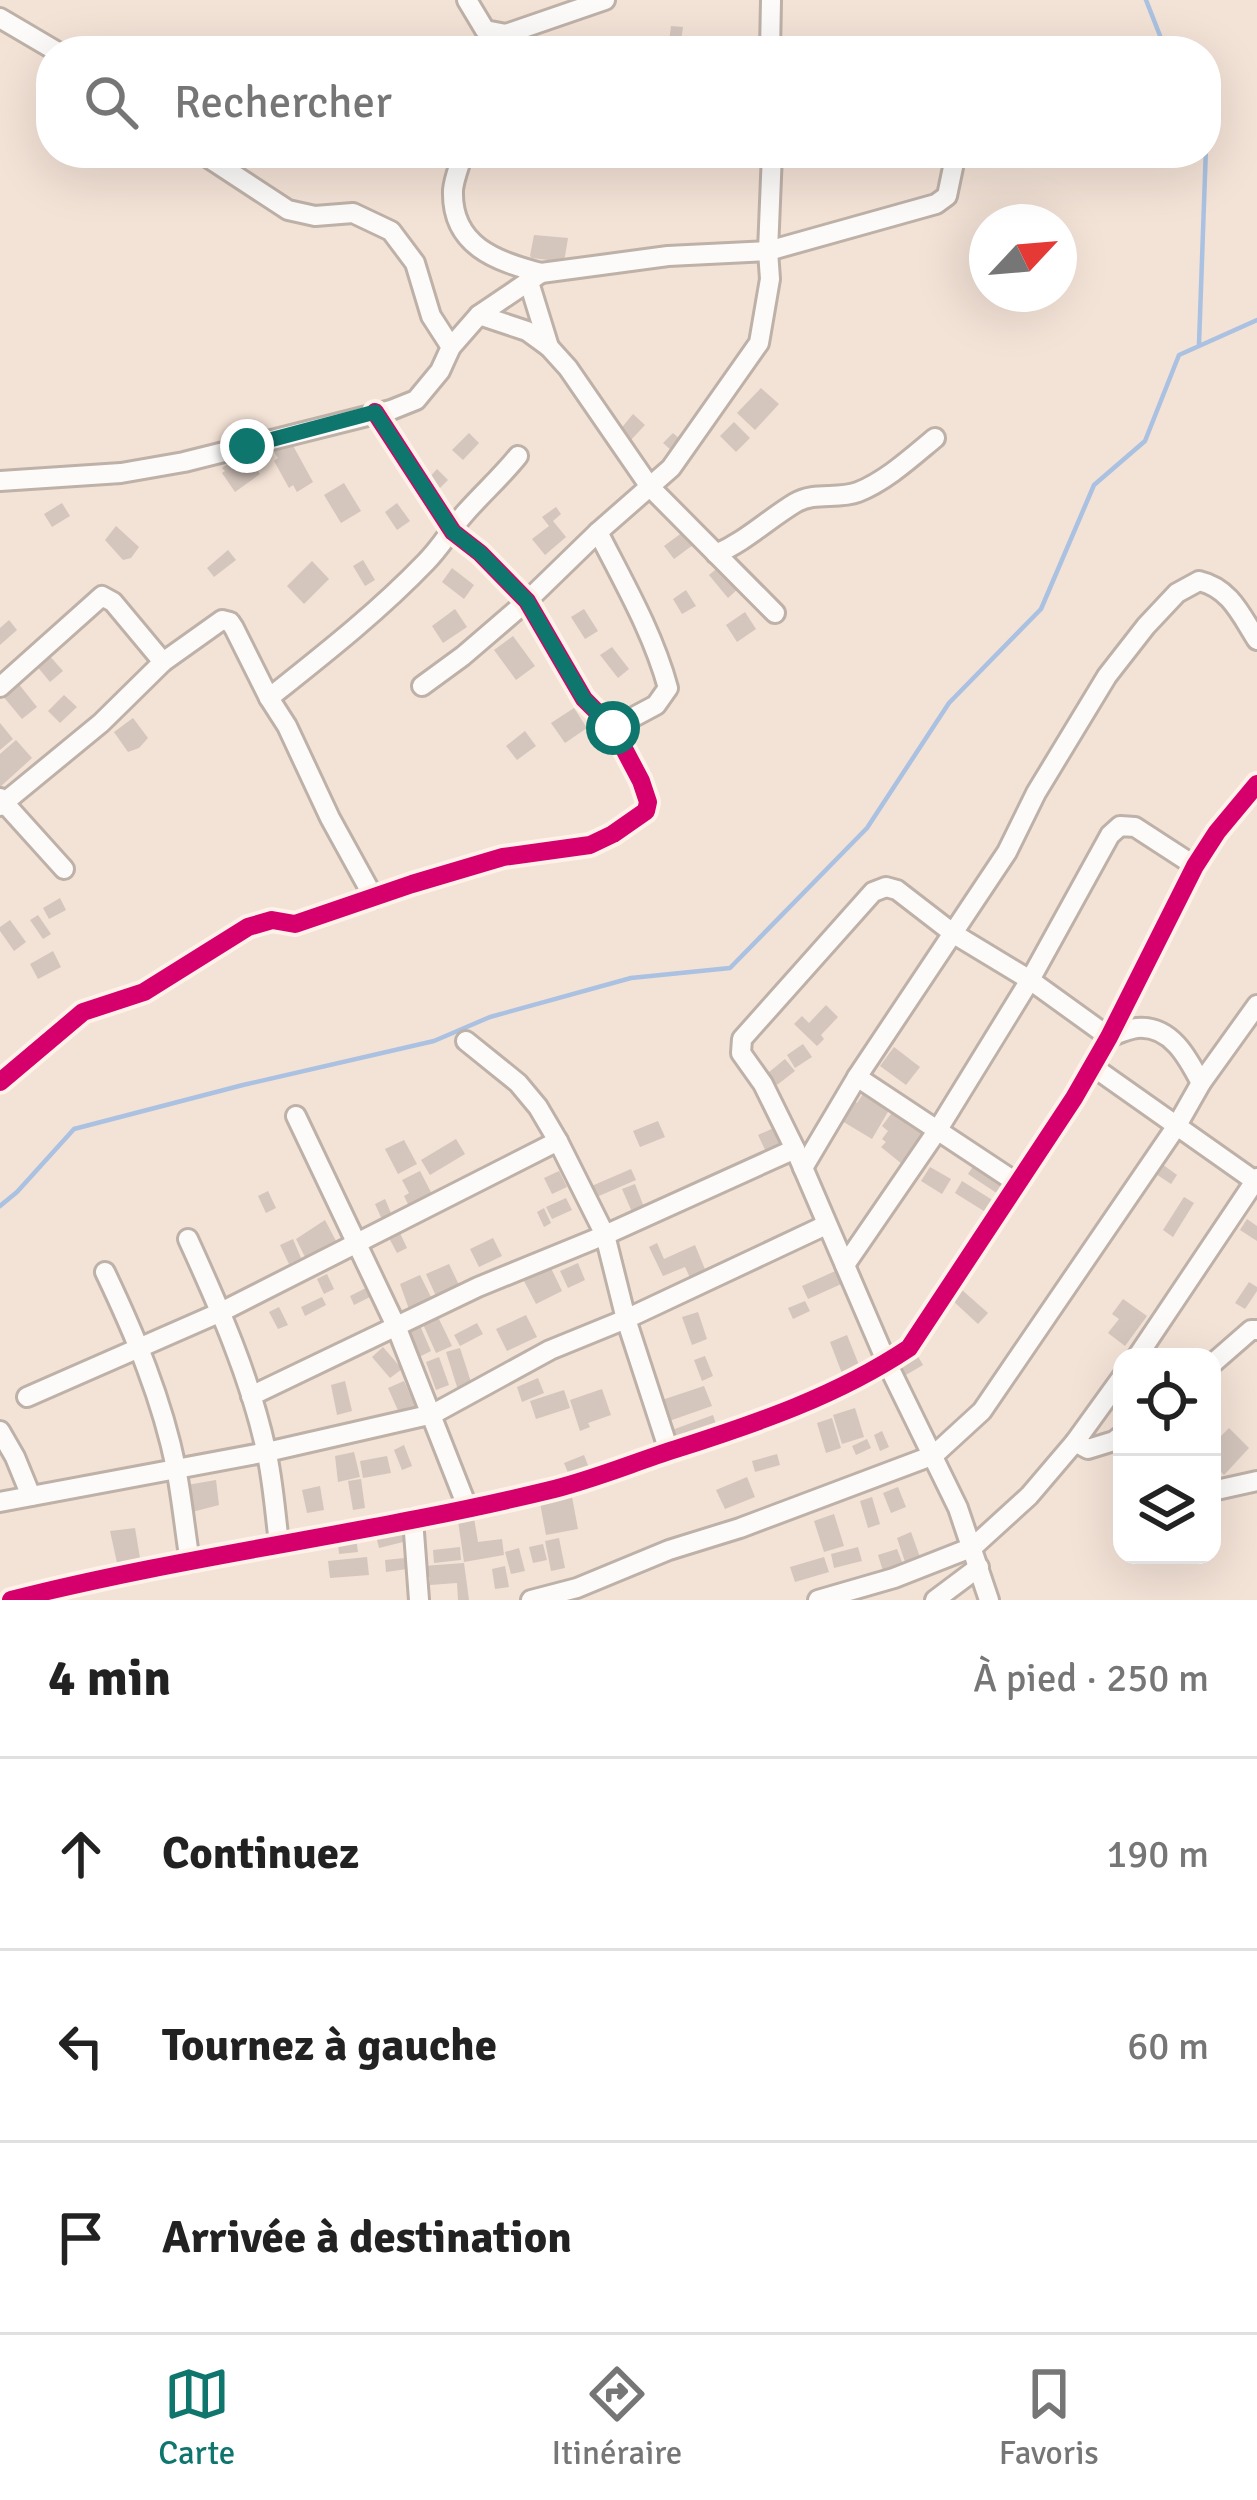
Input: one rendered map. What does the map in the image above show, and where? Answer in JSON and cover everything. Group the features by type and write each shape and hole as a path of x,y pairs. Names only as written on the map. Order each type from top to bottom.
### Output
{"street":[{"path":"467,0 484,30 506,34 604,0"},
{"path":"770,36 771,0"},
{"path":"0,18 36,39"},
{"path":"224,168 288,210 315,216 353,213 391,231 415,263 431,316 451,347"},
{"path":"459,168 453,188 457,220 474,244 500,262 535,276"},
{"path":"422,686 527,601 671,468 759,343 770,279 771,168"},
{"path":"0,481 121,473 391,410 416,400 479,315 535,276 668,256 768,251 936,205 952,186 954,168"},
{"path":"535,276 550,347"},
{"path":"479,315 527,332 550,347 650,487 775,613"},
{"path":"0,1082 83,1012 144,992 248,927 272,920 295,924 503,857 590,845 646,811 649,802 641,781 613,728 584,699 527,601 453,532 375,412"},
{"path":"716,554 796,502 859,492 935,438"},
{"path":"269,698 403,585 518,455"},
{"path":"598,532 636,607 668,688 656,705 613,728"},
{"path":"803,1168 857,1077 1007,852 1036,793 1107,676 1146,626 1177,593 1199,581 1217,585 1257,640"},
{"path":"0,688 102,596 113,602 164,662"},
{"path":"64,869 1,802 101,723 164,662 222,620 230,622 287,726 374,898"},
{"path":"11,1600 122,1573 551,1490 823,1396 887,1363 909,1348 1092,1066 1195,866 1257,784"},
{"path":"845,1265 937,1131 1030,980 1110,836 1120,826 1135,827 1195,866"},
{"path":"988,1600 976,1557 934,1455 887,1363 795,1149 763,1084 741,1053 742,1039 874,892 886,887 897,890 1108,1037"},
{"path":"531,1600 598,1581 669,1550 934,1455 982,1411 1257,1005"},
{"path":"1108,1037 1138,1028 1168,1036 1201,1083"},
{"path":"466,1041 518,1083 558,1141 605,1235 626,1319 669,1451"},
{"path":"1092,1066 1256,1179 1143,1348"},
{"path":"857,1077 1017,1183"},
{"path":"296,1115 396,1325 468,1509"},
{"path":"27,1397 221,1312 558,1141"},
{"path":"251,1396 478,1287 795,1149"},
{"path":"0,1502 267,1452 433,1414 550,1350 826,1225"},
{"path":"188,1239 251,1396 267,1452 279,1543"},
{"path":"106,1272 157,1395 176,1469 190,1562"},
{"path":"1221,1356 1257,1330"},
{"path":"935,1600 1075,1442 1113,1389"},
{"path":"0,1431 31,1496"},
{"path":"1075,1442 1088,1449 1113,1441"},
{"path":"1221,1489 1257,1481"},
{"path":"412,1520 418,1600"},
{"path":"818,1600 976,1557"}],"building":[{"path":"671,26 683,27 682,36 670,36"},
{"path":"534,235 568,238 564,262 532,258"},
{"path":"761,388 779,404 755,430 737,413"},
{"path":"633,414 645,425 630,441 619,431"},
{"path":"734,422 750,438 736,452 720,436"},
{"path":"469,433 479,443 463,460 452,450"},
{"path":"673,433 681,440 671,450 663,443"},
{"path":"291,442 313,482 297,492 293,485 289,488 274,461 278,458 274,452"},
{"path":"241,454 244,459 248,456 260,474 235,492 222,468"},
{"path":"437,469 448,480 436,492 426,481"},
{"path":"344,483 361,511 341,523 324,495"},
{"path":"62,503 70,516 52,527 44,514"},
{"path":"397,503 410,521 397,530 385,512"},
{"path":"556,507 561,514 553,521 566,537 545,555 532,539 549,526 542,517"},
{"path":"116,526 139,547 131,558 123,560 105,540"},
{"path":"683,532 693,545 674,559 664,546"},
{"path":"228,550 236,560 214,577 207,568"},
{"path":"363,560 375,580 365,586 353,566"},
{"path":"312,561 329,579 304,604 287,586"},
{"path":"721,565 740,587 728,598 709,575"},
{"path":"452,568 474,585 464,599 442,582"},
{"path":"686,590 696,606 682,614 673,599"},
{"path":"455,609 467,627 443,643 432,626"},
{"path":"584,609 598,631 585,639 571,617"},
{"path":"745,612 756,629 737,642 726,625"},
{"path":"9,620 17,630 0,645 0,628"},
{"path":"513,636 535,666 516,680 494,650"},
{"path":"612,647 629,669 618,678 600,655"},
{"path":"48,654 63,671 50,682 35,664"},
{"path":"18,683 37,707 22,719 2,695"},
{"path":"64,695 77,707 60,723 48,711"},
{"path":"574,708 587,728 565,743 551,723"},
{"path":"133,718 148,738 128,752 114,732"},
{"path":"0,723 13,739 0,750"},
{"path":"525,731 536,746 517,760 506,746"},
{"path":"16,740 32,758 0,787 0,754"},
{"path":"60,898 66,910 49,919 43,908"},
{"path":"38,915 51,934 43,939 30,920"},
{"path":"10,920 26,942 14,951 0,931"},
{"path":"53,951 61,967 38,979 30,964"},
{"path":"826,1005 838,1017 817,1046 794,1024 802,1016 809,1023"},
{"path":"803,1044 812,1057 795,1068 787,1055"},
{"path":"894,1047 920,1067 906,1085 880,1066"},
{"path":"785,1059 795,1071 777,1085 768,1073"},
{"path":"863,1094 889,1110 872,1139 842,1121"},
{"path":"894,1110 925,1134 902,1164 881,1147 888,1131 882,1126"},
{"path":"658,1121 665,1137 640,1147 633,1131"},
{"path":"776,1127 786,1148 768,1156 758,1135"},
{"path":"456,1139 465,1154 430,1175 421,1160"},
{"path":"404,1140 417,1164 398,1174 385,1149"},
{"path":"1162,1164 1177,1175 1171,1184 1156,1174"},
{"path":"974,1165 1003,1185 998,1194 968,1174"},
{"path":"930,1167 951,1179 942,1194 921,1181"},
{"path":"631,1169 636,1180 592,1199 587,1188"},
{"path":"420,1171 434,1198 411,1210 402,1180"},
{"path":"559,1171 567,1187 552,1194 544,1178"},
{"path":"962,1181 994,1201 987,1213 955,1193"},
{"path":"635,1184 644,1207 632,1212 622,1189"},
{"path":"268,1191 276,1208 266,1213 258,1196"},
{"path":"1184,1197 1194,1203 1173,1237 1163,1230"},
{"path":"566,1198 572,1210 552,1219 546,1207"},
{"path":"385,1199 394,1220 384,1224 375,1204"},
{"path":"544,1208 551,1223 544,1227 537,1212"},
{"path":"1247,1219 1257,1226 1257,1241 1240,1230"},
{"path":"325,1220 336,1241 305,1257 296,1239"},
{"path":"400,1233 407,1248 397,1253 389,1238"},
{"path":"493,1238 502,1256 479,1267 470,1249"},
{"path":"293,1239 301,1258 289,1264 280,1245"},
{"path":"657,1243 664,1259 695,1245 709,1279 694,1286 685,1267 663,1276 649,1247"},
{"path":"578,1263 585,1280 568,1288 560,1271"},
{"path":"449,1264 459,1285 436,1296 426,1274"},
{"path":"550,1266 562,1291 536,1304 523,1279"},
{"path":"842,1268 848,1281 808,1299 802,1286"},
{"path":"327,1274 334,1289 324,1294 317,1279"},
{"path":"420,1275 433,1301 410,1312 400,1284"},
{"path":"1249,1282 1257,1291 1245,1309 1235,1303"},
{"path":"366,1288 370,1297 354,1305 350,1296"},
{"path":"962,1290 988,1313 978,1324 952,1300"},
{"path":"322,1297 326,1305 305,1316 301,1307"},
{"path":"1123,1299 1147,1316 1125,1346 1108,1333 1119,1319 1112,1314"},
{"path":"805,1301 810,1311 793,1319 788,1308"},
{"path":"279,1307 288,1325 278,1329 269,1312"},
{"path":"698,1312 707,1339 692,1345 682,1317"},
{"path":"437,1315 452,1346 436,1353 422,1322"},
{"path":"526,1315 537,1337 507,1351 496,1329"},
{"path":"418,1321 431,1351 419,1357 405,1327"},
{"path":"477,1323 483,1334 460,1346 454,1335"},
{"path":"847,1335 861,1370 843,1376 830,1342"},
{"path":"383,1347 402,1369 390,1378 372,1357"},
{"path":"460,1348 472,1385 458,1390 446,1352"},
{"path":"916,1353 923,1365 899,1379 892,1368"},
{"path":"705,1356 713,1376 702,1381 694,1360"},
{"path":"439,1357 449,1385 436,1390 426,1362"},
{"path":"538,1378 544,1393 522,1402 517,1387"},
{"path":"345,1381 352,1411 337,1415 331,1385"},
{"path":"404,1381 416,1407 400,1415 388,1388"},
{"path":"704,1386 712,1406 669,1421 662,1400"},
{"path":"602,1389 611,1415 580,1431 570,1400"},
{"path":"564,1390 570,1408 536,1419 530,1401"},
{"path":"855,1408 864,1437 842,1444 833,1415"},
{"path":"713,1415 717,1427 676,1441 672,1430"},
{"path":"832,1418 841,1448 826,1453 817,1423"},
{"path":"1229,1428 1249,1448 1224,1475 1221,1472 1221,1436"},
{"path":"882,1431 889,1447 880,1451 874,1435"},
{"path":"867,1439 871,1448 856,1455 852,1446"},
{"path":"404,1445 412,1466 402,1470 394,1450"},
{"path":"354,1452 360,1477 338,1482 335,1456"},
{"path":"777,1454 780,1465 755,1472 752,1461"},
{"path":"584,1455 589,1468 569,1475 564,1463"},
{"path":"387,1456 391,1473 363,1478 360,1461"},
{"path":"747,1477 755,1497 725,1509 716,1490"},
{"path":"361,1479 365,1508 353,1510 348,1481"},
{"path":"216,1480 219,1505 192,1512 187,1485"},
{"path":"320,1486 324,1510 307,1513 302,1490"},
{"path":"898,1487 906,1507 891,1513 883,1493"},
{"path":"572,1497 578,1529 546,1535 540,1503"},
{"path":"872,1497 880,1524 868,1528 860,1501"},
{"path":"834,1514 844,1546 824,1552 814,1521"},
{"path":"474,1518 478,1542 502,1539 504,1555 464,1562 458,1521"},
{"path":"135,1528 140,1558 117,1563 110,1531"},
{"path":"405,1530 407,1541 379,1548 376,1536"},
{"path":"911,1532 921,1560 906,1565 897,1538"},
{"path":"559,1538 565,1568 551,1571 545,1541"},
{"path":"356,1539 358,1552 339,1554 338,1541"},
{"path":"543,1544 547,1560 533,1563 529,1547"},
{"path":"460,1547 461,1560 434,1563 433,1550"},
{"path":"858,1547 862,1561 834,1568 831,1554"},
{"path":"519,1548 525,1571 511,1574 505,1552"},
{"path":"897,1549 904,1567 884,1574 878,1555"},
{"path":"367,1557 369,1575 330,1578 328,1561"},
{"path":"824,1557 829,1572 795,1582 790,1567"},
{"path":"405,1558 407,1569 386,1572 385,1560"},
{"path":"464,1563 469,1600 458,1600 457,1583 430,1585 430,1577 424,1578 423,1566"},
{"path":"505,1566 509,1587 495,1589 492,1569"}],"waterway":[{"path":"1146,0 1160,36"},
{"path":"1199,344 1205,168"},
{"path":"0,1206 74,1129 434,1041 490,1017 631,978 730,968 867,828 949,703 1041,609 1094,485 1145,441 1179,355 1257,320"}],"cycle path":[{"path":"0,1082 83,1012 144,992 248,927 272,920 295,924 503,857 590,845 646,811 641,781 613,728 584,699 527,601 453,532 375,412"},
{"path":"11,1600 562,1487 796,1407 909,1348 1074,1098 1195,866 1257,784"}],"route":[{"path":"247,446 375,412 453,532 527,601 584,699 613,728"}]}
